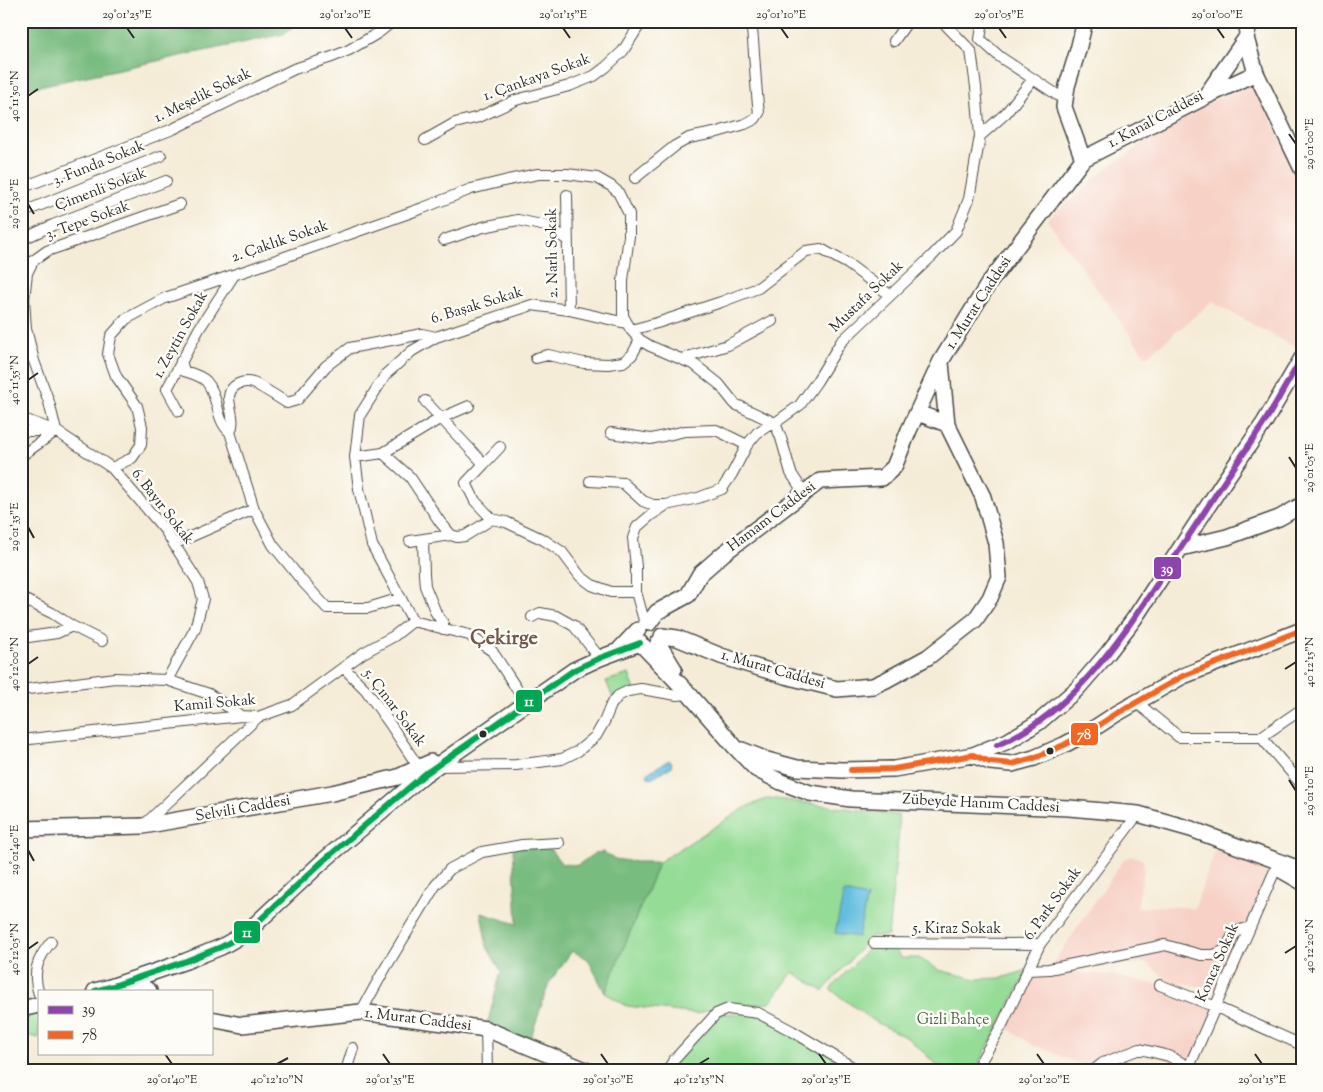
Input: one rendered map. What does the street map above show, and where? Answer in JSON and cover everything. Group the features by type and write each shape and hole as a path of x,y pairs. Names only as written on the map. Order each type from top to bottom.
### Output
{"main road":[{"path":"1083,159 1064,107 1067,86 1085,21"},
{"name":"1. Kanal Caddesi","path":"1083,159 1205,97 1246,38 1250,21"},
{"path":"1246,38 1256,73 1302,169"},
{"path":"1205,97 1256,73"},
{"name":"1. Murat Caddesi","path":"648,635 677,638 721,656 785,676 837,689 873,686 928,657 975,620 990,598 999,576 996,543 983,497 947,424 941,361 990,283 1083,159"},
{"path":"735,747 767,760 798,768 842,770 894,769 972,756 1008,741 1039,722 1077,689 1134,619 1264,423 1302,358"},
{"name":"Hamam Caddesi","path":"648,635 657,612 688,595 700,574 724,553 820,481 882,478 894,468 909,430 941,361"},
{"path":"918,413 947,424"},
{"path":"1181,548 1227,537 1279,518 1302,505"},
{"path":"972,756 990,762 1012,764 1034,758 1090,731 1136,702 1184,676 1302,630"},
{"path":"98,990 186,961 246,933 322,862 436,766 574,670 615,653 648,635"},
{"name":"Zübeyde Hanım Caddesi","path":"648,635 689,694 756,769 781,782 810,793 851,799 1069,808 1138,814 1191,829 1302,870"},
{"name":"Selvili Caddesi","path":"21,829 143,826 332,793 398,777 458,751"},
{"path":"1240,848 1302,882"},
{"path":"131,980 147,990"},
{"path":"21,1009 38,1005"},
{"name":"1. Murat Caddesi","path":"212,1019 242,1025 361,1012 486,1029 588,1071"}],"street":[{"name":"1. Meşelik Sokak","path":"21,188 173,129 294,69 349,50 378,33 393,21"},
{"name":"1. Çankaya Sokak","path":"425,140 455,123 478,117 516,100 569,86 594,76 623,51 642,21"},
{"path":"635,178 675,146 689,138 745,124 755,119 759,114 751,21"},
{"path":"894,41 908,21"},
{"path":"942,21 971,51 980,39 983,21"},
{"path":"980,39 1000,57 1065,100"},
{"name":"Mustafa Sokak","path":"648,635 636,592 633,538 637,527 651,515 666,506 698,498 722,489 757,433 800,405 840,342 956,231 969,199 980,136 971,51"},
{"path":"980,136 1006,113 1033,78"},
{"name":"3. Funda Sokak","path":"21,213 161,156"},
{"name":"2. Çaklık Sokak","path":"112,468 132,458 141,444 142,426 137,406 116,376 108,354 111,336 126,319 165,298 423,208 471,189 538,174 567,174 597,178 618,192 629,214 629,236 623,280 622,316 628,327"},
{"name":"Çimenli Sokak","path":"21,240 53,225 166,181"},
{"name":"2. Narlı Sokak","path":"567,195 569,310"},
{"name":"3. Tepe Sokak","path":"56,431 26,329 23,294 27,273 33,261 48,251 180,204"},
{"path":"444,240 483,227 518,220 550,227 568,240"},
{"path":"628,327 657,323 758,288 806,251 821,249 848,264 890,295"},
{"name":"1. Zeytin Sokak","path":"179,411 167,389 199,329 234,275"},
{"name":"6. Başak Sokak","path":"230,432 232,423 229,395 237,384 252,383 287,403 291,403 301,396 326,366 350,348 422,334 436,337 532,304 569,310 628,327"},
{"path":"681,359 728,345 772,321"},
{"path":"628,327 640,340 695,365 719,384 735,404 775,423 782,438 791,473 804,494"},
{"path":"436,337 412,351 386,374 360,415 355,457 359,488 372,545 413,620 469,635 492,651 526,703"},
{"path":"536,358 548,355 584,363 608,364 623,362 632,355 640,340"},
{"path":"21,343 34,361"},
{"path":"182,361 184,371 205,380 213,391 222,422 230,432 254,509 273,546 326,608 368,608 401,598"},
{"path":"425,401 484,464"},
{"path":"355,457 383,453 441,418 469,406"},
{"name":"6. Bayır Sokak","path":"21,418 56,431 112,468 165,530 198,582 203,598 195,629 167,680"},
{"path":"611,433 651,439 685,431 716,430 748,445"},
{"path":"21,431 56,431"},
{"path":"21,456 56,431"},
{"path":"500,447 466,483 476,500 492,519 506,522 544,540 562,552 580,576 592,585 611,592 636,592"},
{"path":"383,453 410,478 451,535 457,538 465,536 492,519"},
{"path":"590,481 623,483 643,501 653,505 666,506"},
{"path":"174,544 254,509"},
{"path":"410,541 451,535"},
{"path":"423,539 425,586 443,629"},
{"path":"21,598 102,640"},
{"path":"532,616 540,613 556,616 574,626 600,658"},
{"name":"Kamil Sokak","path":"21,740 241,716 258,717 292,705 363,653 394,636 413,620"},
{"path":"21,638 57,633 72,626"},
{"name":"5. Çınar Sokak","path":"344,668 366,690 419,768"},
{"path":"21,690 115,678 167,680 209,694 241,716"},
{"path":"436,766 516,765 562,759 578,751 596,736 611,705 618,696 628,691 641,689 677,695 689,694"},
{"path":"1136,702 1179,737 1261,737 1302,709"},
{"path":"143,826 258,717"},
{"path":"1261,737 1302,785"},
{"name":"6. Park Sokak","path":"975,1071 1002,1025 1040,944 1138,814"},
{"path":"361,1012 435,886 450,869 482,852 522,845 559,843"},
{"name":"Konca Sokak","path":"1190,1069 1276,868"},
{"path":"1028,970 1049,969 1165,945 1201,954 1214,955 1225,950 1238,931 1250,927"},
{"path":"38,991 36,970 42,952 51,942"},
{"name":"5. Kiraz Sokak","path":"874,943 1040,944"},
{"path":"1160,985 1216,1007 1302,1045"},
{"path":"667,1071 674,1060 716,1014 728,1009 758,1013 858,1071"},
{"path":"486,1029 487,1071"},
{"path":"346,1071 354,1048"},
{"path":"1093,1071 1103,1063 1140,1050 1169,1056 1190,1069"}],"shaded area":[{"path":"1254,80 1302,188 1302,340 1298,349 1212,302 1146,357 1047,220 1107,168 1191,111"},
{"path":"1219,840 1276,868 1222,991 1167,980 1147,963 1049,969 1124,859 1131,856 1143,860 1144,868 1137,908 1160,906 1194,909"},
{"path":"1028,970 1111,975 1160,985 1216,1007 1189,1067 1140,1050 1087,1067 1033,1045 1002,1025"}],"green space":[{"path":"21,21 300,21 284,34 21,90"},
{"path":"629,674 635,690 614,701 606,681"},
{"path":"769,798 898,815 899,829 888,936 871,936 823,991 793,972 770,1003 715,1007 698,1014 627,1006 605,993 619,954 659,862 748,806"},
{"path":"546,844 562,864 578,865 595,853 603,852 615,859 636,862 659,862 605,993 588,959 572,951 549,983 532,1034 526,1046 486,1029 501,971 487,947 481,913 517,924 513,847"},
{"name":"Gizli Bahçe","path":"874,943 890,943 901,958 919,958 939,970 975,979 1001,978 1028,970 976,1069 953,1071 937,1065 909,1039 872,1020 830,989"},
{"path":"38,1005 38,1038 21,1034 21,1009"},
{"path":"758,1013 859,1071 667,1071 716,1014"}],"water":[{"path":"669,760 672,762 671,767 651,778 647,776 649,772"},
{"path":"844,892 867,897 858,937 835,933"}],"transit line":[{"name":"39","path":"997,745 1045,717 1067,699 1105,657 1123,634 1264,423 1302,358"},
{"name":"78","path":"851,770 894,769 973,755 990,762 1012,764 1034,758 1090,731 1183,676 1302,630"},
{"name":"11","path":"99,990 186,961 221,947 246,933 322,862 425,774 574,670 640,643"}],"district":[{"name":"Çekirge","path":"504,639"}]}
